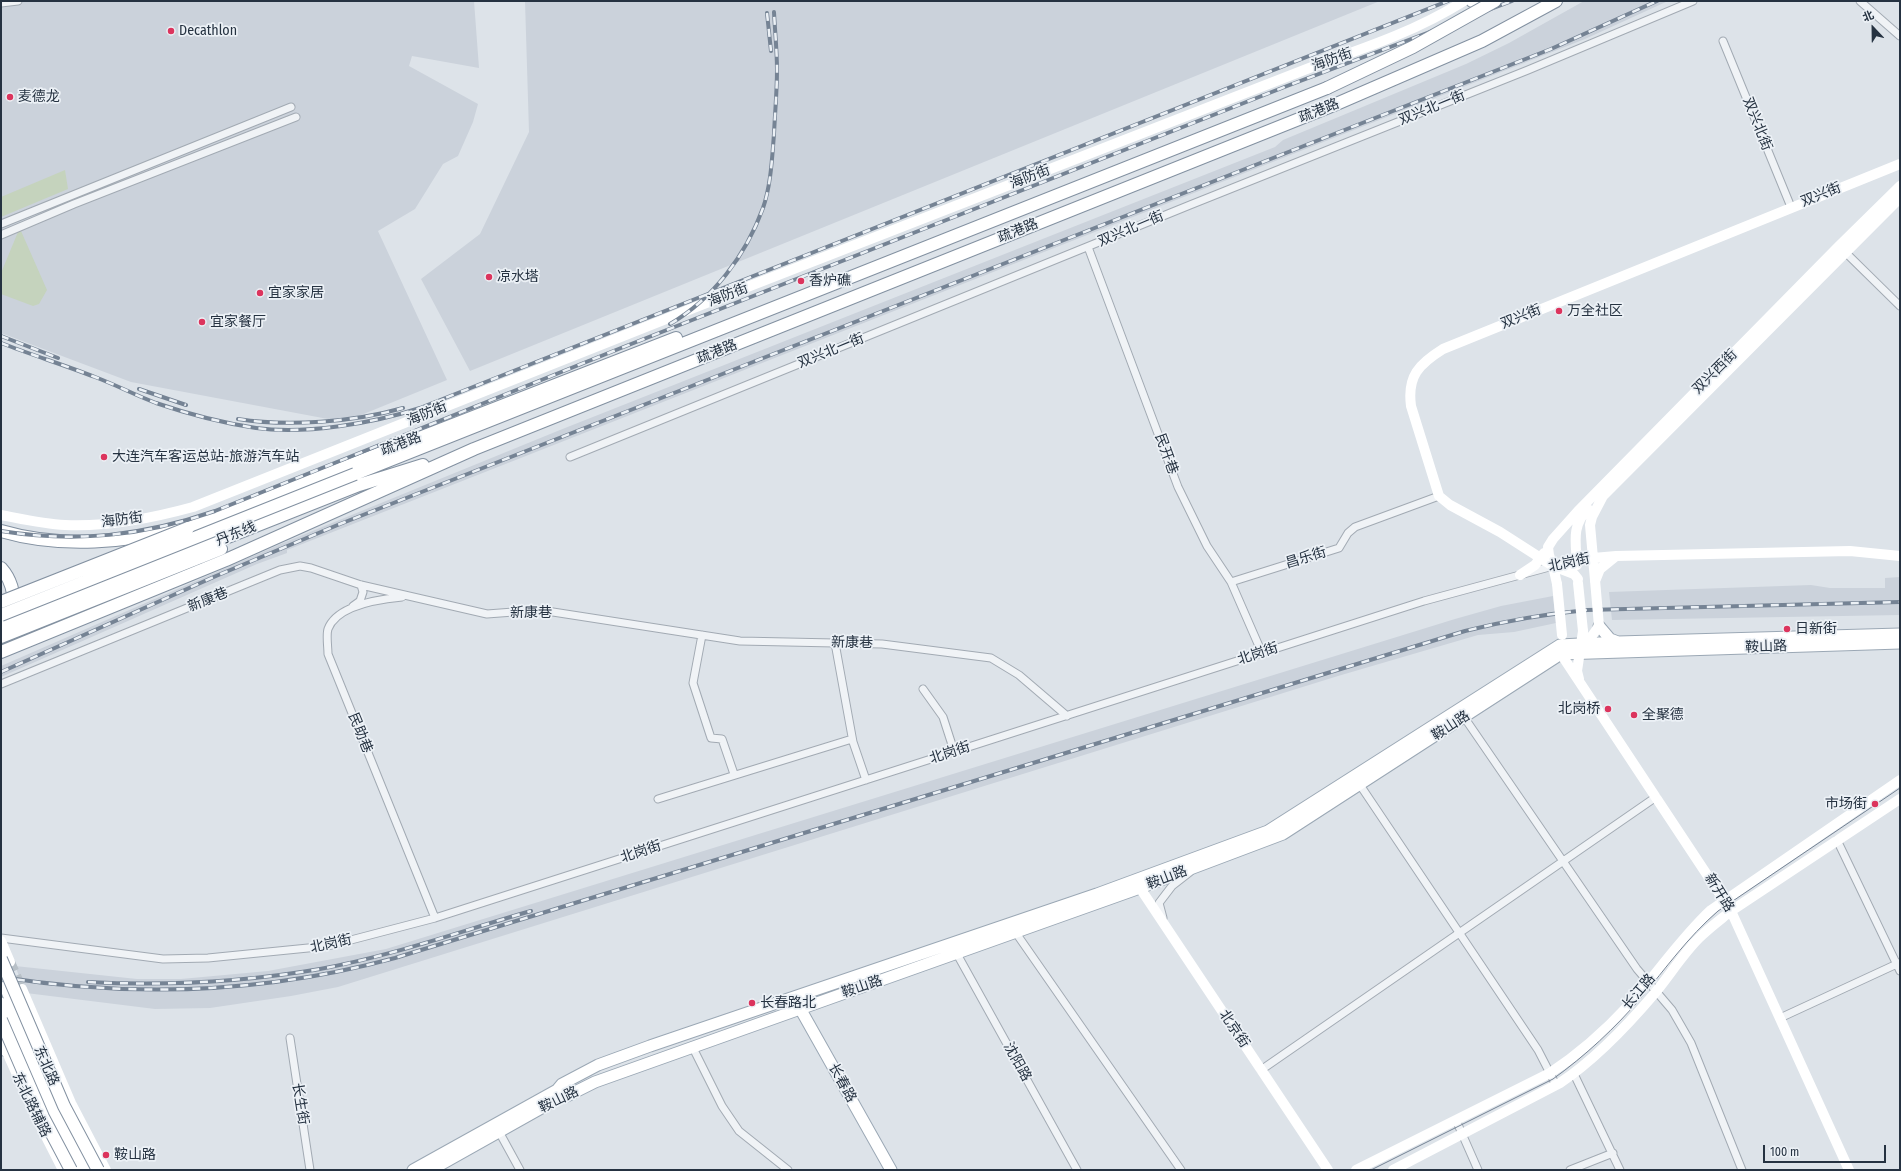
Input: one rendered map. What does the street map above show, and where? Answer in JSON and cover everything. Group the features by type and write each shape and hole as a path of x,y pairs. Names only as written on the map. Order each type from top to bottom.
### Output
{"highway":[{"name":"疏港路","path":"188,528 353,469 862,273 1327,88 1413,47 1495,1"},
{"name":"疏港路","path":"474,449 1334,105 1482,42 1556,1"},
{"path":"1,652 224,554 302,516 365,499 474,449"},
{"name":"丹东线","path":"1,627 360,485 474,449"},
{"path":"1,615 353,469"},
{"path":"1,531 43,540 79,542 125,540 188,528"},
{"path":"1,602 188,528"},
{"path":"1,637 224,554"},
{"path":"1,568 8,577 14,595 11,610 1,624"},
{"name":"东北路","path":"6,960 64,1106 98,1170"},
{"name":"东北路","path":"5,1022 43,1117 71,1170"}],"main road":[{"path":"1599,626 1610,639 1618,642"},
{"name":"鞍山路","path":"1581,648 1618,642 1900,634"},
{"name":"鞍山路","path":"413,1170 561,1097 566,1097 595,1082 692,1046 1016,933 1283,834 1357,781 1546,653 1561,645 1581,648 1900,643"},
{"name":"鞍山路","path":"430,1170 557,1090 562,1084 598,1065 792,996 1097,894 1268,830 1357,781 1464,717 1561,645"},
{"name":"东北路","path":"5,986 58,1110 90,1170"},
{"name":"长春路","path":"792,996 891,1170"},
{"name":"东北路","path":"1,1003 5,1022 49,1114 79,1170"},
{"path":"32,1016 28,1041 48,1052"},
{"path":"5,1022 6,1051"}],"street":[{"path":"1,3 18,1"},
{"path":"1444,13 1464,1"},
{"path":"1444,13 1473,1"},
{"name":"双兴北一街","path":"570,457 1528,70 1693,1"},
{"path":"1860,1 1900,36"},
{"name":"海防街","path":"1,515 66,525 93,524 150,517 193,507 704,304 1310,68 1400,35 1444,13"},
{"name":"双兴北街","path":"1723,40 1791,207"},
{"path":"1,224 291,107"},
{"path":"1,235 69,206 296,117"},
{"name":"双兴街","path":"1439,496 1414,419 1409,393 1410,382 1427,359 1443,349 1900,164"},
{"name":"双兴西街","path":"1595,580 1590,525 1592,517 1603,496 1842,249 1900,186"},
{"name":"双兴西街","path":"1520,575 1535,565 1553,539 1578,511 1842,249 1900,198"},
{"name":"民开巷","path":"1088,247 1178,487 1207,546 1231,582 1262,653"},
{"path":"1842,249 1900,306"},
{"path":"1439,496 1450,505 1500,532 1554,566 1574,574 1578,581"},
{"name":"昌乐街","path":"1231,582 1339,548 1348,533 1355,527 1439,496"},
{"path":"1575,537 1579,520 1603,496"},
{"path":"1578,511 1572,525 1575,537 1583,631 1577,672 1581,683"},
{"path":"1548,547 1549,555 1554,566 1557,584 1561,645"},
{"name":"北岗街","path":"1,940 163,959 208,958 328,946 434,918 1067,716 1424,600 1554,566 1577,563 1594,558 1616,556 1850,551 1900,556"},
{"path":"1581,648 1599,626 1595,580 1600,569 1616,556"},
{"path":"1577,563 1595,580"},
{"name":"新康巷","path":"1,684 290,567 300,566 311,568 361,585 487,614 540,610 740,641 882,644 991,658 1019,675 1067,716"},
{"path":"350,609 360,601 363,592 361,585"},
{"name":"民助巷","path":"408,596 371,600 350,609 338,617 328,629 328,654 434,918"},
{"path":"702,635 693,683 711,738 722,739 734,774"},
{"path":"834,643 852,739 866,780"},
{"name":"新开路","path":"1561,645 1581,683 1731,911 1849,1170"},
{"path":"923,689 943,717 954,751"},
{"path":"1464,717 1648,982 1672,1010 1691,1043 1742,1170"},
{"path":"658,799 734,774 852,739"},
{"name":"长江路","path":"1356,1170 1550,1073 1569,1061 1629,1005 1700,920 1724,900 1900,780"},
{"path":"1357,781 1538,1050 1556,1085"},
{"path":"1261,1070 1656,797"},
{"name":"长江路","path":"1393,1170 1556,1085 1574,1074 1620,1031 1656,992 1698,939 1731,911 1900,799"},
{"path":"1837,840 1898,963 1900,971"},
{"path":"1164,924 1159,903 1172,886 1196,867"},
{"name":"北京街","path":"1140,888 1328,1170"},
{"path":"1016,933 1181,1170"},
{"path":"1,940 6,960"},
{"name":"沈阳路","path":"957,954 1077,1170"},
{"path":"1780,1018 1898,963"},
{"path":"22,989 32,1016 71,1103 106,1170"},
{"name":"长生街","path":"290,1038 310,1170"},
{"name":"东北路辅路","path":"1,1039 37,1119 63,1170"},
{"path":"692,1046 722,1106 739,1130 788,1170"},
{"path":"1574,1074 1620,1170"},
{"path":"1456,1120 1478,1170"},
{"path":"497,1128 520,1170"},
{"path":"1570,1170 1613,1153"}],"shaded area":[{"path":"1,1 474,1 479,68 412,56 409,66 478,104 473,122 458,156 443,164 415,209 378,231 447,380 344,422 131,382 1,333"},
{"path":"525,1 1380,1 470,371 421,279 480,234 529,132"},
{"path":"1584,1 1668,1 1585,39 287,550 287,553 257,564 1,677 1,666 283,543 560,430 1275,147 1283,140 1466,64 1509,43"},
{"path":"1900,577 1900,615 1612,620 1609,592 1811,585 1830,588 1885,588 1885,578"},
{"path":"1553,596 1556,623 1514,632 1478,635 1338,676 338,987 291,996 210,1008 155,1009 26,993 15,966 137,979 181,979 268,971 386,949 1455,619 1501,606"}],"green space":[{"path":"65,170 68,189 1,217 1,197"},
{"path":"21,231 47,290 39,304 33,306 1,294 1,273 18,232"}],"tunnel":[{"path":"10,962 22,989"},
{"path":"1,978 5,987"}],"tram line":[{"path":"1371,1170 1553,1079 1588,1051 1621,1020 1687,942 1718,911 1900,788"}],"railway":[{"path":"1,343 95,377 156,403 231,424 275,430 296,430 317,429 361,423 420,408 1448,1"},
{"path":"1,531 29,535 83,537 109,535 162,526 188,520 215,511 621,348 1287,86 1512,1"},
{"path":"1,672 216,576 340,524 1551,49 1657,1"},
{"path":"670,324 686,314 714,289 737,259 756,225 763,208 771,171 776,102 777,63 774,12"},
{"path":"767,13 771,51"},
{"path":"1,336 58,358"},
{"path":"139,389 186,405"},
{"path":"238,419 278,423 321,422 364,417 403,408"},
{"path":"1,977 51,984 100,988 150,989 248,985 298,979 346,970 395,958 1480,627 1540,616 1587,610 1900,602"},
{"path":"88,982 204,982 263,977 320,969 347,964 400,950 531,911"}],"place":[{"name":"Decathlon","path":"171,31"},
{"name":"麦德龙","path":"10,97"},
{"name":"凉水塔","path":"489,277"},
{"name":"香炉礁","path":"801,281"},
{"name":"宜家家居","path":"260,293"},
{"name":"万全社区","path":"1559,311"},
{"name":"宜家餐厅","path":"202,322"},
{"name":"大连汽车客运总站-旅游汽车站","path":"104,457"},
{"name":"日新街","path":"1787,629"},
{"name":"北岗桥","path":"1608,709"},
{"name":"全聚德","path":"1634,715"},
{"name":"市场街","path":"1875,804"},
{"name":"长春路北","path":"752,1003"},
{"name":"鞍山路","path":"106,1155"}]}
